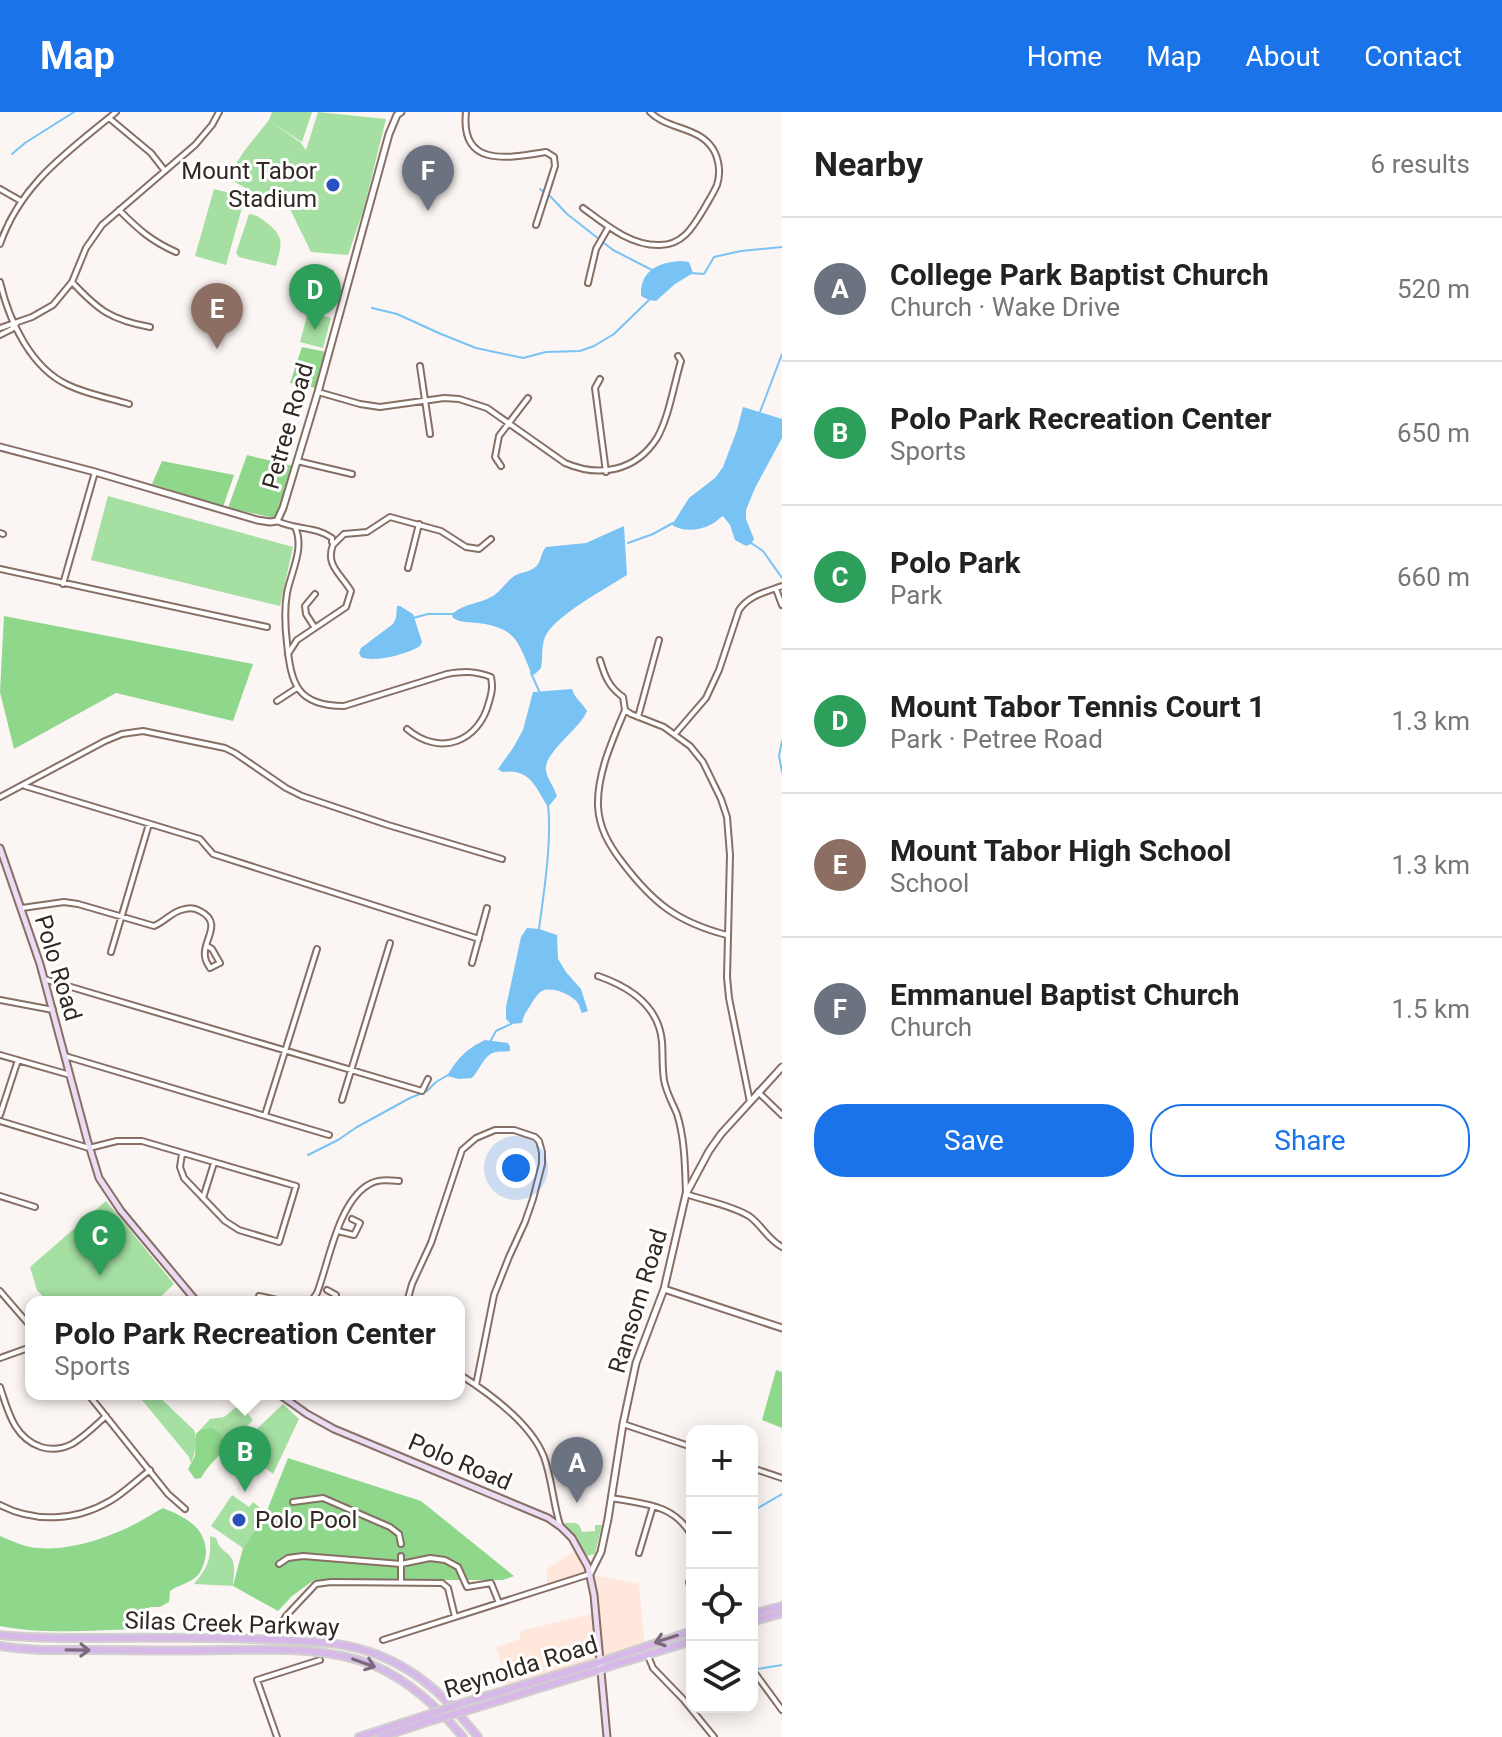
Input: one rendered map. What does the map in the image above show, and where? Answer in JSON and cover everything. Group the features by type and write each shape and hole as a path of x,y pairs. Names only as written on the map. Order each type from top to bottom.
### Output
{"main road":[{"name":"Polo Road","path":"0,848 44,979 95,1170 109,1195 192,1296"},
{"name":"Polo Road","path":"287,1400 334,1429 534,1512 561,1527 579,1548 590,1574 607,1737"},
{"path":"758,1612 782,1606"},
{"path":"758,1620 782,1613"},
{"name":"Reynolda Road","path":"359,1737 472,1709 686,1633"},
{"name":"Silas Creek Parkway","path":"0,1635 312,1640 337,1643 362,1649 408,1669 448,1700 478,1737"},
{"name":"Reynolda Road","path":"381,1737 466,1702 686,1643"},
{"name":"Silas Creek Parkway","path":"0,1646 328,1653 351,1658 391,1674 417,1690 463,1737"}],"street":[{"path":"0,244 6,226 33,185 116,112"},
{"path":"0,335 53,305 72,282 86,248 102,225 195,145 219,112"},
{"path":"466,112 467,139 481,153 524,156 546,152 554,157 555,166 536,225"},
{"path":"583,208 608,228 646,243 664,245 686,235 692,228 718,183 717,160 706,141 689,130 661,121 650,112"},
{"name":"Petree Road","path":"277,521 318,392 397,113"},
{"path":"109,118 151,153 166,171"},
{"path":"0,189 21,201"},
{"path":"119,210 142,234 176,252"},
{"path":"588,283 596,249 608,228"},
{"path":"0,282 3,297 37,362 70,386 129,404"},
{"path":"72,282 94,305 112,317 150,327"},
{"path":"0,328 16,324"},
{"path":"318,392 380,407 444,398 476,403 565,463 606,472 632,463 646,452 658,436 681,361 678,356"},
{"path":"420,366 430,434"},
{"path":"600,379 595,388 606,472"},
{"path":"501,466 495,457 499,436 528,398"},
{"path":"0,447 257,520 277,521 325,533 332,538 330,559 351,591 346,607 297,640 288,654"},
{"path":"297,461 352,474"},
{"path":"63,584 95,472"},
{"path":"333,545 344,534 367,532 390,517 441,531 466,547 479,549 491,539"},
{"path":"408,568 419,524"},
{"path":"295,527 300,540 286,595 285,613 289,669 297,688 313,701 327,706 344,706 455,673 479,673 491,677 494,687 486,713 479,726 468,736 453,743 438,744 424,741 407,729"},
{"path":"0,569 267,627"},
{"path":"675,734 706,698 743,603 782,586"},
{"path":"776,588 782,605"},
{"path":"315,594 305,606 306,614 315,628"},
{"path":"638,717 659,640"},
{"path":"600,660 605,679 623,697 625,710 607,757 599,796 599,818 604,834 644,890 659,904 693,924 728,935"},
{"path":"277,701 297,688"},
{"path":"625,710 664,727 690,746 703,762 727,817 730,845 727,977 750,1102"},
{"path":"0,797 105,741 143,731 225,748 302,796 502,859"},
{"path":"23,785 200,839 213,854 479,939"},
{"path":"111,952 149,824"},
{"path":"22,908 64,902 156,926 177,911 195,909 204,913 210,922 211,931 204,956 210,968 220,963 207,946"},
{"path":"472,963 487,908"},
{"path":"342,1100 390,943"},
{"path":"265,1115 317,949"},
{"path":"598,976 641,999 659,1024 663,1079 682,1135 686,1194 746,1214 771,1241 782,1247"},
{"path":"44,979 422,1091 428,1079"},
{"path":"0,1000 53,1010"},
{"path":"0,1055 70,1075"},
{"path":"65,1056 329,1135"},
{"path":"18,1060 0,1118 89,1148 137,1140 296,1186 279,1242 233,1227 225,1221 182,1174 182,1154"},
{"name":"Ransom Road","path":"590,1574 601,1552 623,1424 638,1359 664,1289 686,1194 709,1151 782,1067"},
{"path":"758,1092 782,1115"},
{"path":"409,1296 431,1243 462,1150 476,1138 495,1130 514,1130 535,1137 540,1144 542,1164 533,1199 494,1295 476,1385"},
{"path":"203,1198 214,1163"},
{"path":"314,1296 347,1207 357,1193 369,1183 383,1179 399,1181"},
{"path":"0,1196 35,1207"},
{"path":"338,1231 354,1235 360,1223 352,1219"},
{"path":"664,1289 782,1328"},
{"path":"327,1290 336,1296"},
{"path":"0,1291 25,1320"},
{"path":"0,1358 25,1349"},
{"path":"465,1378 509,1412 538,1444 545,1460 561,1527"},
{"path":"0,1387 18,1432 30,1442 45,1448 68,1446 106,1416"},
{"path":"93,1400 168,1494 185,1509"},
{"path":"623,1424 686,1445"},
{"path":"0,1505 39,1517 75,1515 108,1502 150,1470"},
{"path":"758,1470 782,1478"},
{"path":"293,1502 323,1498 390,1527 399,1534 401,1544"},
{"path":"611,1498 653,1506 675,1514 686,1527"},
{"path":"639,1553 653,1506"},
{"path":"279,1564 288,1558 303,1556 401,1564 430,1558 445,1560 458,1567 467,1587 491,1583 499,1603"},
{"path":"401,1556 401,1582"},
{"path":"383,1640 590,1574"},
{"path":"280,1626 316,1584 331,1582 442,1583 448,1588 455,1617"},
{"path":"648,1655 653,1668 714,1737"},
{"path":"277,1737 257,1680 320,1660"},
{"path":"758,1677 782,1710"}],"shaded area":[{"path":"579,1548 590,1574 639,1584 645,1652 508,1690 496,1647 519,1640 521,1631 595,1613 590,1575 547,1588 547,1569"}],"green space":[{"name":"Mount Tabor Stadium","path":"272,112 312,112 302,142 271,122 300,142 306,150 318,112 386,119 364,208 348,255 311,252 290,209 231,180 229,174"},
{"path":"214,189 245,197 226,265 195,256"},
{"path":"249,214 267,223 280,238 276,266 239,257 236,253"},
{"path":"311,264 334,270 327,299 304,293"},
{"path":"308,312 331,318 323,348 300,342"},
{"path":"302,347 326,352 316,388 290,383"},
{"path":"247,455 293,466 275,518 228,508"},
{"path":"162,461 234,475 223,507 152,484"},
{"path":"108,496 293,547 280,606 91,560"},
{"path":"4,616 253,664 233,721 116,693 14,749 0,692"},
{"path":"106,1201 174,1284 161,1296 42,1296 37,1290 30,1267"},
{"path":"776,1370 782,1372 782,1428 762,1420"},
{"path":"142,1400 162,1400 194,1430 196,1447 191,1463"},
{"path":"240,1404 253,1420 228,1446 217,1432 201,1429 210,1419 224,1417"},
{"path":"283,1404 299,1419 273,1474 238,1447"},
{"path":"212,1428 220,1433 226,1446 201,1478 195,1479 188,1469 195,1456 196,1434 201,1429"},
{"path":"288,1458 421,1501 514,1576 503,1580 314,1580 278,1611 233,1586 243,1548 266,1513"},
{"name":"Polo Pool","path":"232,1495 249,1507 253,1502 266,1513 243,1548 211,1526"},
{"path":"163,1508 197,1528 206,1551 198,1575 170,1591 169,1602 160,1607 150,1607 143,1614 143,1629 53,1631 0,1626 0,1536 30,1547 71,1546 111,1535"},
{"path":"564,1523 576,1523 582,1532 595,1531 595,1525 602,1525 595,1554 587,1556"},
{"path":"210,1536 216,1538 232,1559 233,1586 194,1584 208,1562"}],"water":[{"path":"689,262 693,273 656,301 641,296 648,273 659,265"},
{"path":"743,407 782,419 782,438 746,510 754,539 746,546 735,540 723,516 697,529 686,530 672,525 689,498 715,478 723,467"},
{"path":"624,526 627,575 570,612 550,629 544,641 541,668 534,675 519,644 508,633 491,625 453,618 452,614 457,610 493,596 513,577 534,568 546,547 586,543"},
{"path":"397,606 413,614 422,642 420,646 391,657 361,657 361,648 393,624"},
{"path":"572,689 587,711 546,764 557,796 548,807 531,780 519,773 498,769 523,730 533,692"},
{"path":"527,928 557,935 558,959 581,989 588,1011 582,1013 577,1002 566,994 546,990 535,998 522,1023 511,1024 506,1019 521,937"},
{"path":"485,1040 508,1043 510,1051 492,1053 472,1078 447,1076 463,1055"}],"waterway":[{"path":"12,154 74,112"},
{"path":"540,189 613,250 652,270"},
{"path":"690,273 704,274 714,257 782,247"},
{"path":"372,308 397,314 476,348 523,358 546,352 580,351 594,346 614,334 650,299"},
{"path":"760,412 782,354"},
{"path":"628,543 673,523"},
{"path":"751,543 763,551 782,578"},
{"path":"413,618 428,614 454,614"},
{"path":"531,673 540,693"},
{"path":"782,741 779,756 782,772"},
{"path":"539,929 548,850 548,804"},
{"path":"490,1042 496,1031 511,1024"},
{"path":"308,1155 427,1091 448,1075"},
{"path":"758,1508 782,1494"},
{"path":"758,1669 782,1665"}],"place":[{"name":"Mount Tabor Stadium","path":"333,185"},
{"name":"Emmanuel Baptist Church","path":"428,211"},
{"name":"Mount Tabor Tennis Court 1","path":"315,330"},
{"name":"Mount Tabor High School","path":"217,349"},
{"name":"Polo Park","path":"100,1276"},
{"name":"Polo Park Recreation Center","path":"245,1492"},
{"name":"College Park Baptist Church","path":"577,1503"},
{"name":"Polo Pool","path":"239,1520"}]}
